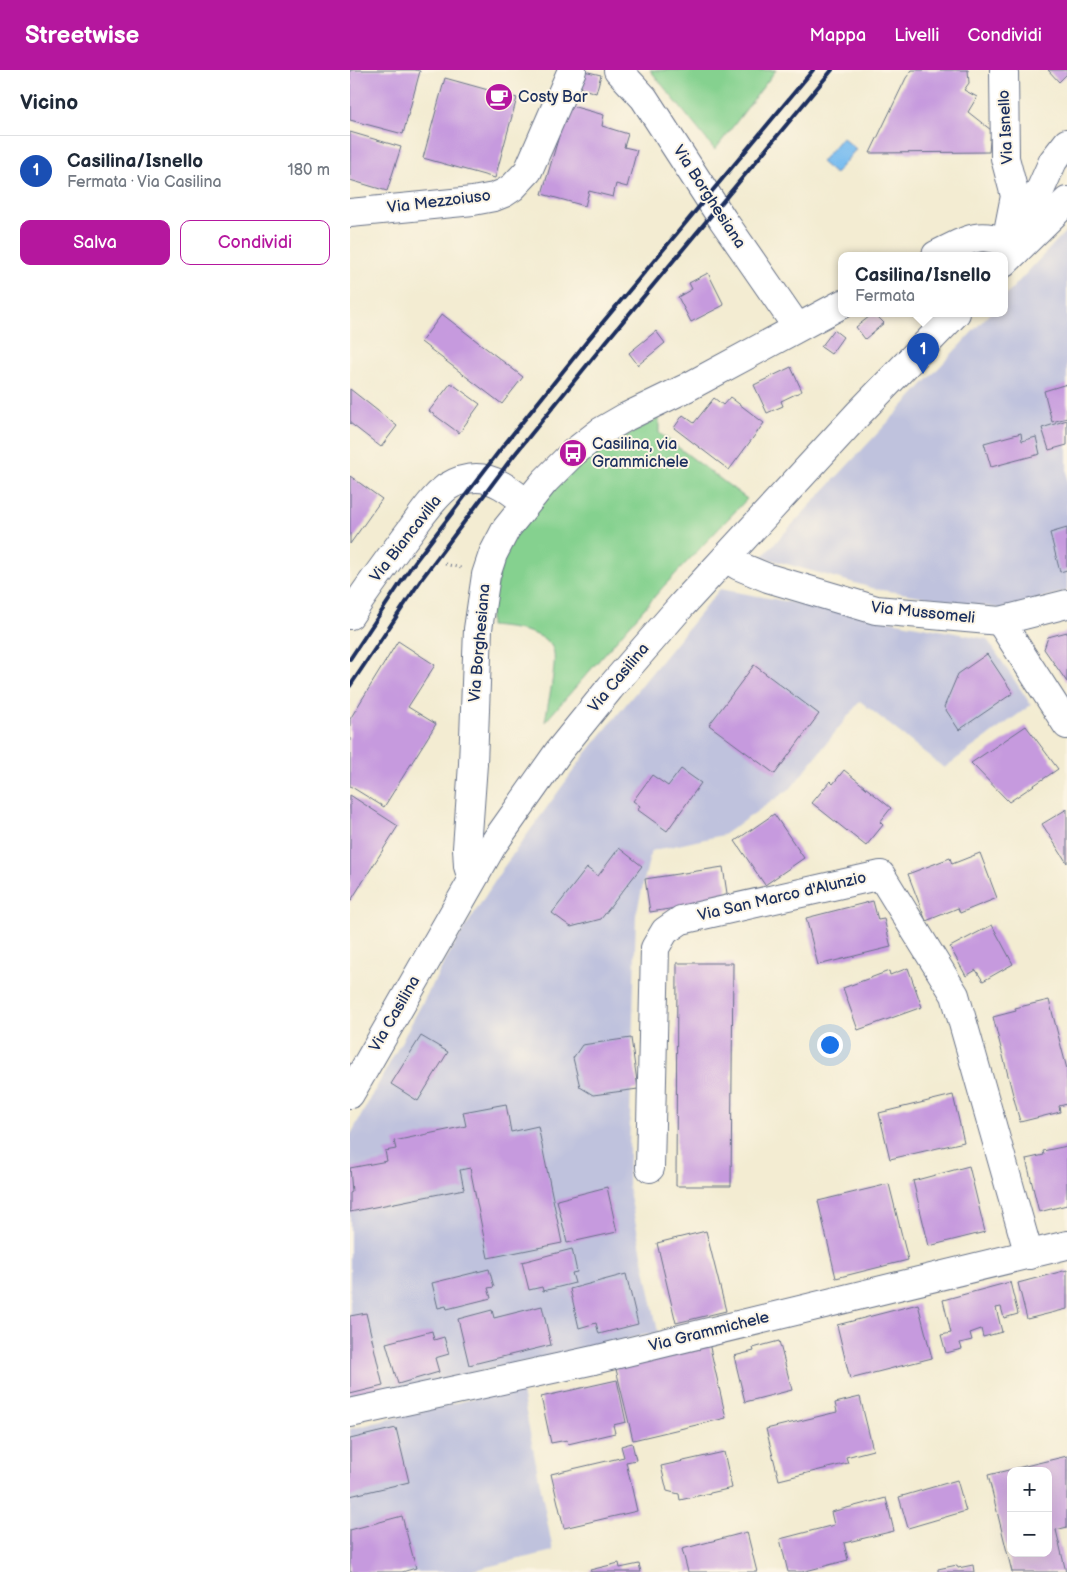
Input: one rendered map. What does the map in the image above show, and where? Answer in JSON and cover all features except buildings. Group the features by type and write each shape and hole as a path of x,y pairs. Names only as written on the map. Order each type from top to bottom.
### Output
{"street":[{"name":"Via Mezzoiuso","path":"350,213 473,201 504,193 522,179 528,171 570,70"},
{"name":"Via Borghesiana","path":"618,70 644,98 723,220 798,327"},
{"name":"Via Isnello","path":"1004,70 1005,158 1015,196 1009,252"},
{"path":"1009,252 1038,196 1052,162 1067,143"},
{"path":"1009,252 1067,201"},
{"path":"942,252 968,239 984,237 1009,252"},
{"name":"Via Borghesiana","path":"472,879 468,866 467,848 473,764 478,629 482,593 488,567 506,530 545,481 573,453 600,432 626,416 686,388 838,306"},
{"name":"Via Casilina","path":"350,1094 472,879 510,819 559,751 656,635 859,413 952,317"},
{"name":"Via Biancavilla","path":"350,615 423,514 439,494 453,484 475,478 488,479 503,486 526,503"},
{"name":"Via Mussomeli","path":"726,558 738,566 768,578 876,610 1000,621 1067,604"},
{"path":"1000,621 1067,725"},
{"name":"Via San Marco d'Alunzio","path":"650,1168 655,948 665,931 681,920 882,875 955,995 1029,1255"},
{"name":"Via Grammichele","path":"350,1413 594,1360 1067,1245"}],"shaded area":[{"path":"1067,230 1067,591 1001,609 876,589 762,557 986,317 1008,317 1008,293"},
{"path":"720,589 987,639 1031,705 944,768 860,701 791,788 723,835 651,851 636,915 628,1186 658,1332 350,1400 350,1136 453,947 503,868 587,752"},
{"path":"521,1387 553,1551 465,1572 350,1572 350,1429"}],"green space":[{"path":"650,70 776,70 715,150"},
{"path":"659,418 659,433 747,499 663,587 545,722 553,674 553,649 549,643 534,634 516,629 490,626 490,609 508,541 578,462"}],"water":[{"path":"842,137 856,149 835,174 821,162"}],"railway":[{"path":"350,659 411,567 500,450 588,340 813,70"},
{"path":"350,686 423,577 511,459 832,70"}],"place":[{"name":"Costy Bar","path":"499,97"},
{"name":"Casilina/Isnello","path":"923,374"},
{"name":"Casilina, via Grammichele","path":"573,453"}]}
